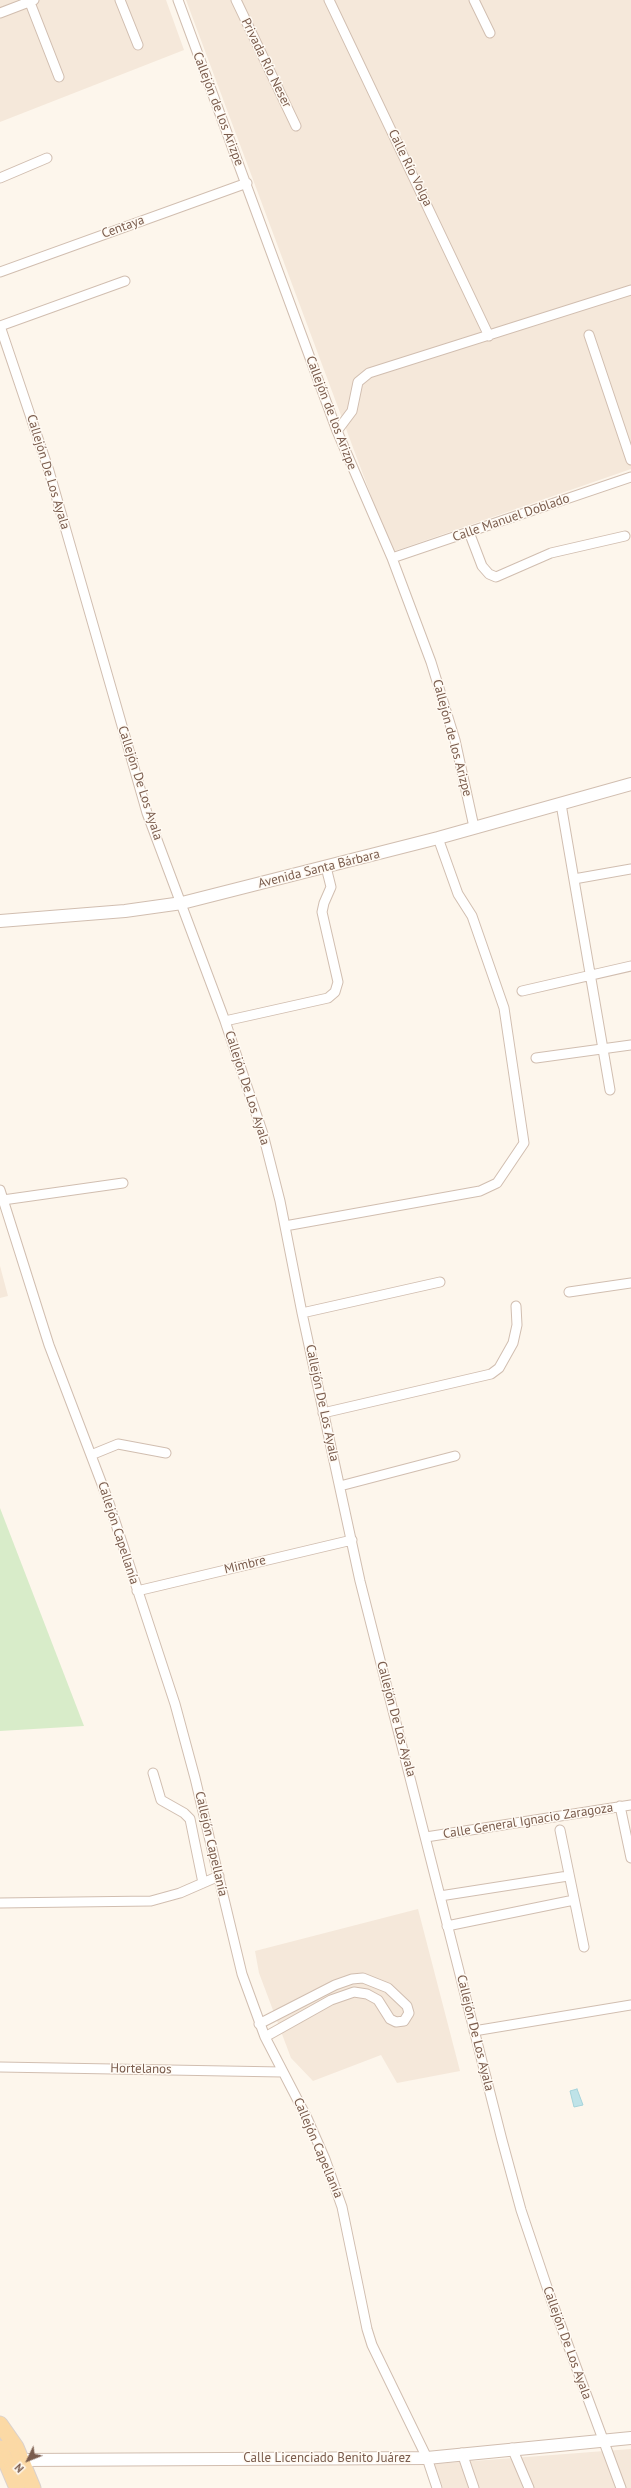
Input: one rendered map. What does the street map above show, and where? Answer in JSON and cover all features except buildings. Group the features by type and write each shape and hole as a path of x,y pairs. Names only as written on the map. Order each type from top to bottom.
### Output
{"main road":[{"path":"0,2424 23,2460 33,2488"},
{"path":"2,2456 17,2488"}],"street":[{"path":"120,0 138,45"},
{"name":"Callejón de los Arizpe","path":"178,0 247,183 337,431 392,558 447,708 474,827"},
{"name":"Privada Río Neser","path":"236,0 296,126"},
{"name":"Calle Río Volga","path":"329,0 489,336"},
{"path":"474,0 490,33"},
{"path":"0,13 31,1 59,77"},
{"path":"0,178 47,158"},
{"name":"Centaya","path":"0,272 247,183"},
{"path":"0,326 125,281"},
{"path":"337,431 352,411 356,386 364,376 631,290"},
{"name":"Callejón De Los Ayala","path":"0,326 49,471 140,792 225,1021 263,1134 285,1226 323,1413 352,1540 447,1926 521,2210 551,2299 621,2488"},
{"path":"588,335 631,460"},
{"name":"Calle Manuel Doblado","path":"392,558 631,477"},
{"path":"469,532 482,566 489,574 496,577 552,553 625,536"},
{"name":"Avenida Santa Bárbara","path":"0,921 125,911 182,903 326,868 631,784"},
{"path":"561,804 610,1090"},
{"path":"285,1226 480,1191 497,1183 524,1143 504,1008 472,916 458,894 438,838"},
{"path":"225,1021 328,998 335,992 338,982 322,912 324,903 332,887 326,868"},
{"path":"574,879 631,869"},
{"path":"522,991 631,966"},
{"path":"536,1058 602,1050 631,1044"},
{"path":"3,1200 123,1183"},
{"name":"Callejón Capellanía","path":"0,1190 48,1345 91,1455 175,1704 242,1974 259,2024 317,2140 342,2206 367,2329 372,2345 427,2458 437,2488"},
{"path":"302,1313 440,1282"},
{"path":"569,1292 631,1283"},
{"path":"323,1413 491,1374 499,1368 513,1344 517,1325 516,1306"},
{"path":"91,1455 118,1444 166,1453"},
{"path":"340,1486 455,1456"},
{"name":"Mimbre","path":"137,1591 352,1540"},
{"path":"152,1773 161,1800 190,1819 203,1883"},
{"name":"Calle General Ignacio Zaragoza","path":"426,1837 631,1805"},
{"path":"620,1806 631,1858"},
{"path":"560,1830 568,1876 584,1947"},
{"path":"0,1903 151,1901 180,1893 218,1876"},
{"path":"440,1896 568,1876"},
{"path":"447,1926 574,1900"},
{"path":"259,2024 344,1981 363,1978 388,1988 407,2006 409,2013 404,2021 396,2022 390,2019 378,2000 367,1994 354,1992 331,2000 298,2017 265,2037"},
{"path":"474,2031 631,2005"},
{"path":"293,2007 298,2017"},
{"name":"Hortelanos","path":"0,2067 282,2072"},
{"name":"Calle Licenciado Benito Juárez","path":"23,2460 427,2458 512,2448 631,2438"},
{"path":"512,2448 521,2464 529,2488"},
{"path":"462,2453 474,2488"}],"shaded area":[{"path":"0,0 166,0 184,50 0,122"},
{"path":"186,0 631,0 631,469 392,552"},
{"path":"0,1266 8,1296 0,1298"},
{"path":"418,1909 460,2071 397,2083 381,2055 313,2081 291,2058 259,1973 255,1951"},
{"path":"631,2449 631,2488 443,2488 434,2464"}],"green space":[{"path":"0,1508 84,1726 0,1731"}],"water":[{"path":"577,2089 583,2105 574,2107 570,2091"}]}
